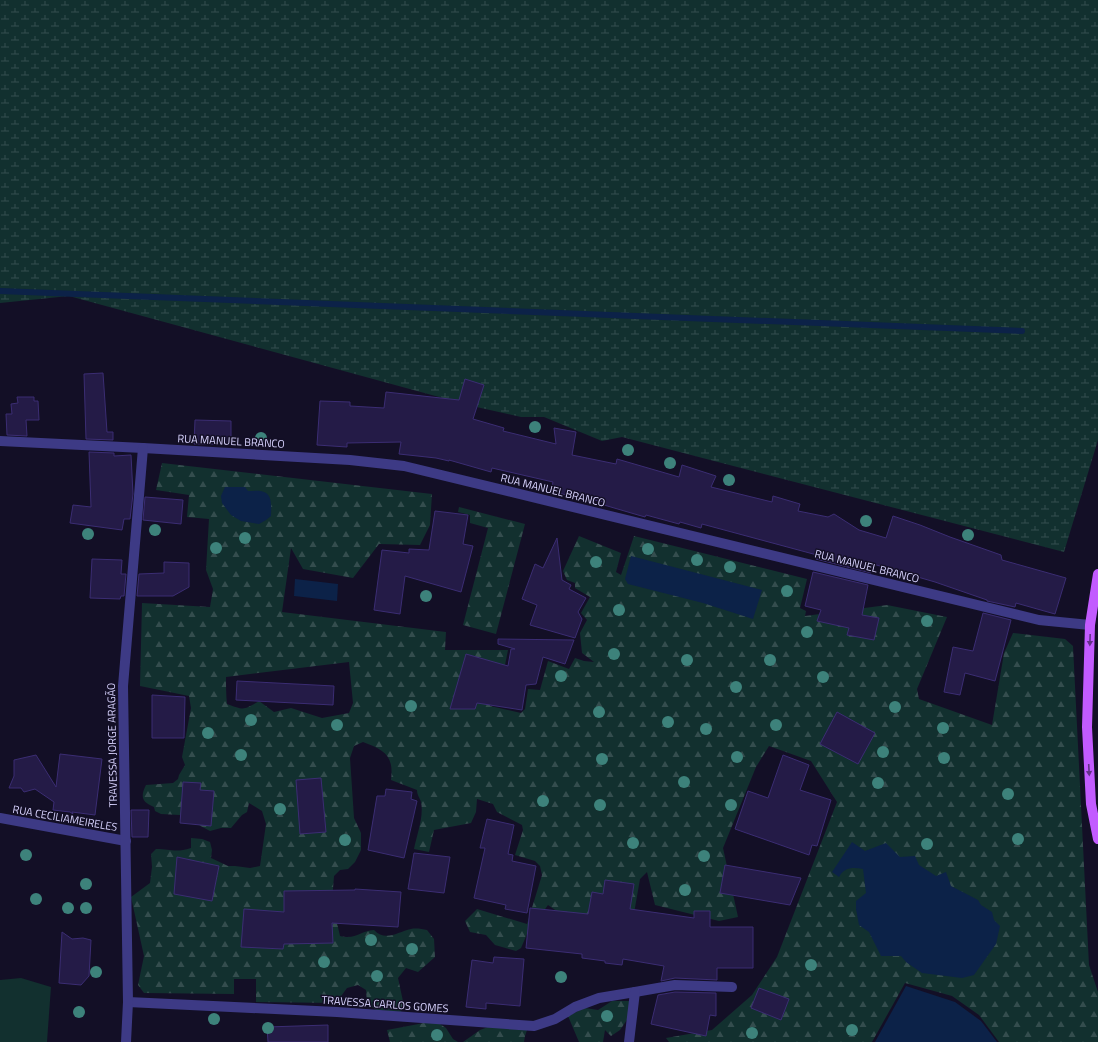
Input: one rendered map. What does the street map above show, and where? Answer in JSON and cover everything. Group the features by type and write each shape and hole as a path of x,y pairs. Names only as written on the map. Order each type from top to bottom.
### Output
{"main road":[{"path":"1098,574 1090,625 1087,727 1091,804 1098,839"}],"street":[{"name":"RUA MANUEL BRANCO","path":"0,441 350,460 404,466 1039,620 1090,625"},
{"name":"TRAVESSA JORGE ARAGÃO","path":"126,1042 128,1002 123,686 143,448"},
{"name":"RUA CECILIAMEIRELES","path":"0,818 126,841"},
{"name":"TRAVESSA CARLOS GOMES","path":"128,1002 337,1012 534,1026 555,1019 575,1007 599,998 675,985 732,987"},
{"path":"629,1042 635,992"}],"green space":[{"path":"0,0 1098,0 1098,440 1064,552 622,437 602,441 544,417 521,417 472,406 69,296 0,303"},
{"path":"162,463 432,494 430,525 420,545 379,544 353,578 303,569 291,548 282,612 446,632 445,650 508,650 503,675 497,674 490,706 521,713 525,709 528,689 540,690 548,661 569,669 575,658 594,662 582,653 580,633 587,620 581,613 590,597 575,588 575,583 567,580 563,571 579,536 621,553 616,572 621,575 634,536 807,579 800,608 806,611 805,616 887,605 947,617 917,689 919,699 992,725 1004,653 1013,633 1065,639 1073,646 1089,965 1098,992 1098,1042 999,1042 979,1015 952,996 905,983 872,1042 669,1042 666,1038 712,1030 752,995 777,957 837,802 811,761 769,746 756,767 723,848 738,917 719,921 655,905 647,872 640,879 630,936 564,916 548,905 527,934 521,948 516,951 495,945 486,935 470,932 465,921 477,909 527,924 542,875 540,866 535,861 515,855 523,830 522,825 497,812 493,804 477,799 476,812 471,823 434,830 429,852 414,849 422,814 421,802 417,790 391,780 391,765 386,755 377,748 363,742 354,746 350,758 354,818 361,833 361,850 355,862 348,869 340,870 334,876 332,901 340,936 350,937 374,930 378,934 387,936 411,929 417,929 427,930 434,939 435,957 418,972 406,968 398,978 404,1006 401,1012 376,1010 367,1003 366,990 358,985 347,988 336,1003 256,1002 256,979 234,979 234,994 144,993 138,985 144,956 131,897 150,883 152,867 151,854 156,849 177,851 191,848 191,838 202,839 210,842 212,850 211,858 228,866 250,868 260,866 266,824 262,811 249,803 247,812 242,815 231,828 221,828 210,831 180,815 161,814 155,811 154,807 143,799 143,793 146,785 173,783 178,779 185,765 182,757 191,708 189,696 140,686 142,603 210,607 213,589 206,570 209,519 187,517 189,495 156,490","holes":["349,662 353,703 349,713 322,718 291,708 274,712 259,701 250,707 240,708 227,704 226,677"]},
{"path":"459,507 525,524 496,634 463,625 488,528 470,523 470,515 458,512"},
{"path":"21,978 51,987 47,1042 0,1042 0,980"},
{"path":"612,1001 630,1001 629,1017 620,1030 611,1036 605,1030 603,1042 579,1042 568,1016 585,1008 598,1010"},
{"path":"429,1022 440,1024 446,1028 453,1039 458,1042 390,1042 387,1030"},
{"path":"488,1027 527,1030 524,1042 463,1042 480,1030"}],"water":[{"path":"225,487 245,487 248,491 264,492 269,496 271,502 271,516 259,524 241,521 231,515 222,503 221,496"},
{"path":"631,556 762,590 753,619 703,603 628,584 625,579"},
{"path":"295,579 338,584 337,601 294,596"},
{"path":"852,842 865,851 886,843 900,857 915,856 919,865 936,876 946,872 951,886 978,900 981,905 992,912 994,920 1000,926 996,944 974,975 962,978 922,973 906,962 901,956 881,956 869,932 859,925 856,901 866,893 863,869 849,868 843,871 839,877 832,872"},
{"path":"906,986 955,1002 981,1021 997,1042 875,1042"}],"building":[{"path":"103,373 107,432 113,432 113,440 86,439 84,374"},
{"path":"465,379 484,385 473,419 504,428 503,431 556,444 554,428 576,432 572,455 616,464 617,459 679,477 682,465 716,476 711,487 772,502 773,496 800,504 798,511 828,517 834,514 859,530 886,538 893,516 1001,555 1002,560 1066,578 1055,614 1016,603 1015,607 987,601 935,582 873,564 871,573 816,559 817,555 702,524 701,528 646,515 645,517 604,505 605,502 551,492 553,482 492,468 491,472 449,460 399,454 401,442 347,443 347,447 317,445 320,401 350,402 350,406 384,408 386,392 459,400"},
{"path":"17,397 34,397 34,401 38,401 39,420 26,420 27,436 7,435 6,414 12,414 11,404 18,403"},
{"path":"195,420 231,421 231,444 194,444"},
{"path":"89,452 114,453 114,456 131,455 133,494 130,519 124,519 122,530 70,523 73,505 91,507"},
{"path":"145,497 183,500 181,524 143,520"},
{"path":"435,511 468,515 463,544 473,546 461,592 405,576 400,614 374,610 382,550 409,553 409,549 429,550"},
{"path":"557,538 562,580 571,585 569,589 586,598 578,612 582,619 575,638 530,625 537,605 522,599 535,564 543,568"},
{"path":"92,559 122,560 121,574 126,574 124,596 121,596 120,599 90,598"},
{"path":"164,562 189,563 189,587 173,596 137,596 139,574 164,573"},
{"path":"813,572 868,585 862,615 879,618 874,640 847,635 849,628 817,621 821,610 805,606"},
{"path":"983,613 1011,620 995,681 965,673 960,695 944,692 953,647 973,651"},
{"path":"498,639 574,640 565,664 543,657 536,684 526,685 522,710 477,703 475,709 450,709 466,654 508,666 511,649 515,649 498,644"},
{"path":"237,681 334,686 333,705 236,700"},
{"path":"152,695 185,697 184,738 152,738"},
{"path":"837,712 875,733 858,764 820,744"},
{"path":"60,754 102,759 95,815 72,812 73,814 70,812 53,810 54,802 35,789 24,792 21,788 9,788 14,776 14,760 36,755 56,787"},
{"path":"783,755 809,765 800,790 831,800 817,846 812,845 809,855 735,829 748,791 768,798"},
{"path":"321,778 326,832 300,834 296,780"},
{"path":"183,782 201,783 200,790 214,791 211,826 180,823"},
{"path":"386,789 412,792 411,799 417,801 404,858 368,850 377,796 385,796"},
{"path":"131,810 149,810 148,837 132,837"},
{"path":"487,819 514,825 508,854 513,855 512,861 536,866 527,913 505,909 506,905 474,898 485,848 480,848"},
{"path":"414,853 450,857 444,893 408,889"},
{"path":"177,857 219,866 212,901 174,894"},
{"path":"725,865 801,878 790,905 720,893"},
{"path":"605,880 634,884 630,909 694,918 694,911 710,911 710,927 753,927 753,968 717,968 717,980 675,978 661,981 664,966 623,959 622,965 605,963 605,961 582,958 582,954 526,948 530,908 588,914 592,892 603,894"},
{"path":"355,889 401,892 398,927 332,923 333,943 284,944 283,949 241,947 244,909 284,912 284,891"},
{"path":"62,932 72,939 83,938 91,940 89,976 81,985 59,983"},
{"path":"494,957 524,959 520,1006 486,1003 486,1009 466,1007 472,960 493,963"},
{"path":"759,988 789,999 781,1020 751,1008"},
{"path":"675,992 716,993 716,1016 710,1015 706,1036 651,1024 658,995"},
{"path":"328,1025 328,1042 268,1042 267,1027"}],"waterway":[{"path":"0,291 1022,331"}]}
